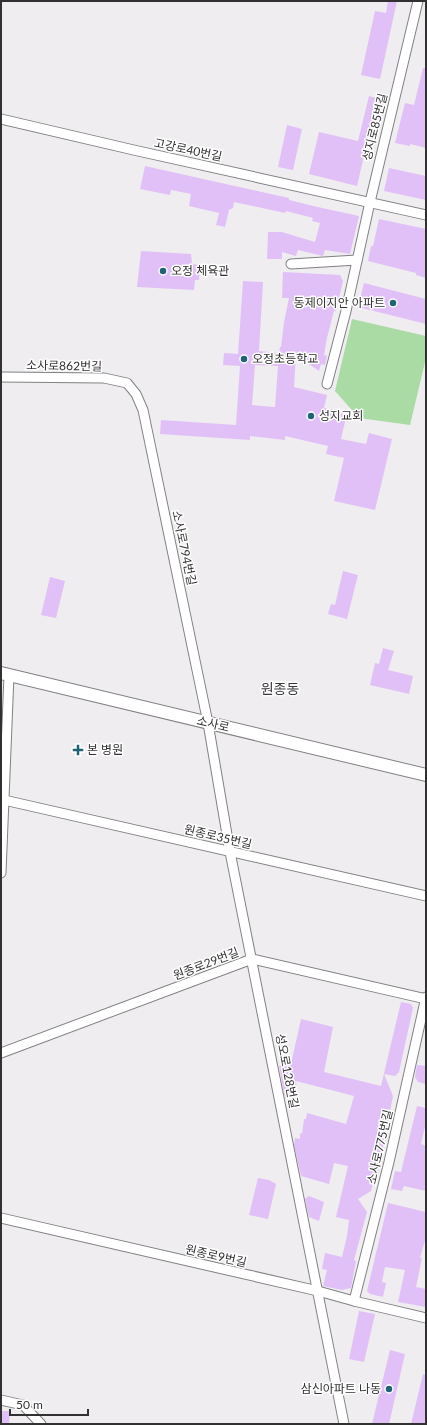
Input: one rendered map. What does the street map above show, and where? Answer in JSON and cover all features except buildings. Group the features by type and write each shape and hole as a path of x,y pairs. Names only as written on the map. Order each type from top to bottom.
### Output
{"street":[{"name":"성지로85번길","path":"327,384 346,311 370,202 418,1"},
{"name":"고강로40번길","path":"1,119 426,215"},
{"path":"291,264 357,260"},
{"name":"소사로862번길","path":"1,377 104,378 127,383"},
{"name":"소사로794번길","path":"127,383 136,394 143,410 208,723"},
{"path":"1,873 4,800 5,674"},
{"name":"소사로","path":"5,674 426,775"},
{"name":"성오로128번길","path":"208,723 230,852 344,1424"},
{"name":"원종로35번길","path":"4,800 426,896"},
{"name":"원종로29번길","path":"1,1053 252,959 426,999"},
{"name":"소사로775번길","path":"354,1301 389,1162 426,999"},
{"name":"원종로9번길","path":"1,1218 318,1291 426,1318"},
{"path":"1,1400 23,1405 40,1424"}],"green space":[{"path":"352,319 426,336 426,358 410,425 359,418 335,391"}],"place":[{"name":"오정 체육관","path":"163,271"},
{"name":"동제이지안 아파트","path":"393,303"},
{"name":"오정초등학교","path":"244,359"},
{"name":"성지교회","path":"311,416"},
{"name":"본 병원","path":"78,750"},
{"name":"삼신아파트 나동","path":"389,1389"}],"district":[{"name":"원종동","path":"280,689"}]}
